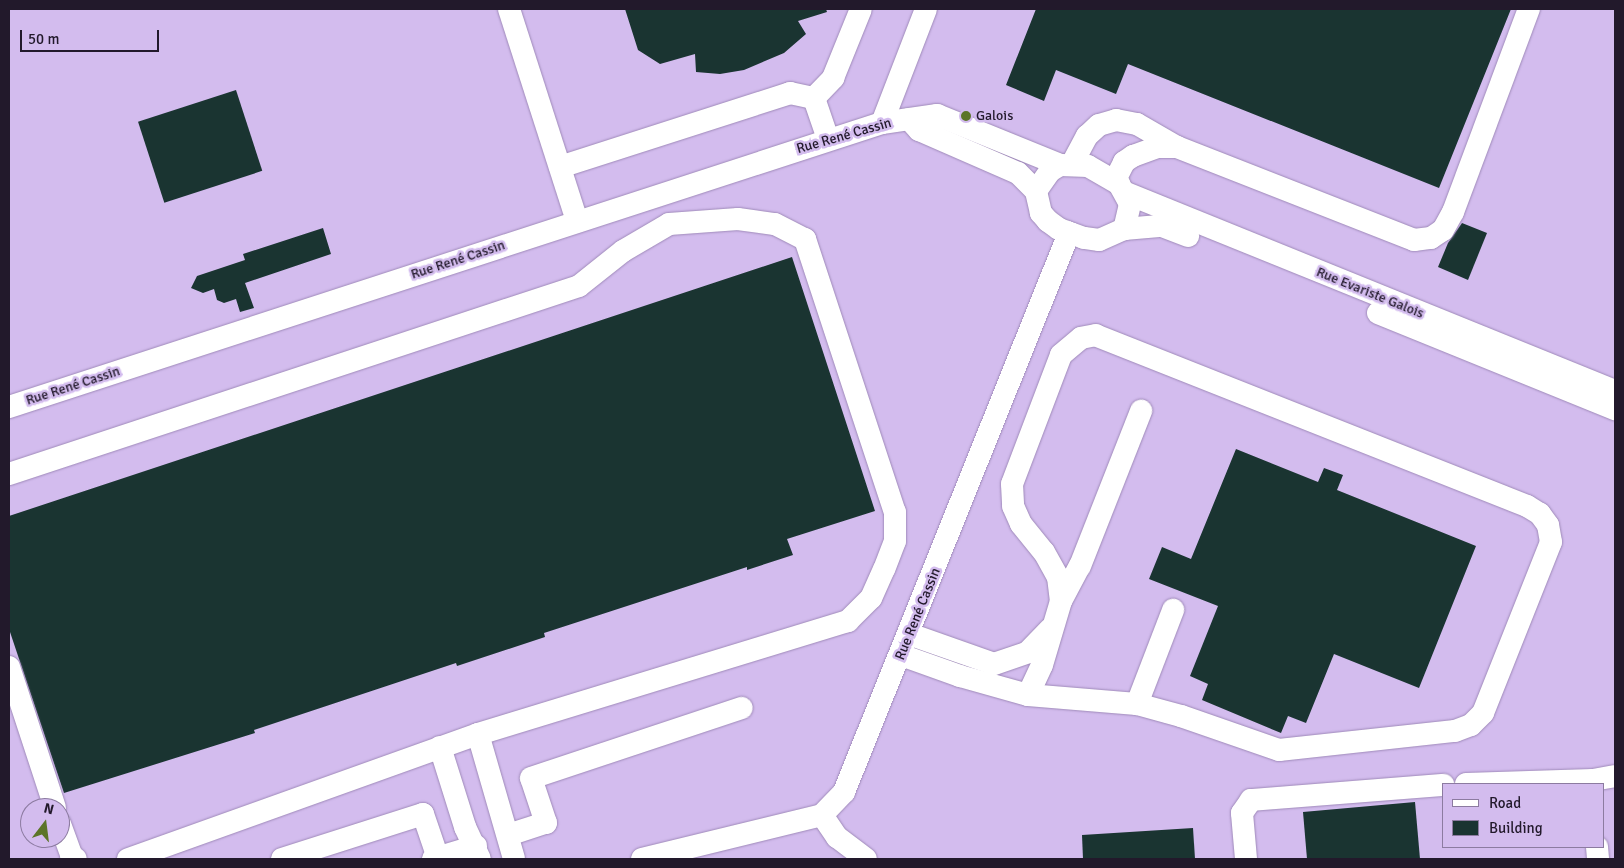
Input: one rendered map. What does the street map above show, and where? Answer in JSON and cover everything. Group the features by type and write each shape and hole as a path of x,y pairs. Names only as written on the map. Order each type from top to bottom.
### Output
{"street":[{"path":"509,9 577,221"},
{"path":"814,98 833,78 861,9"},
{"path":"882,123 926,9"},
{"path":"1036,191 1050,171 1066,165 1087,136 1099,125 1116,120 1137,124 1176,148 1414,240 1431,238 1443,230 1453,212 1530,9"},
{"path":"560,167 790,93 814,98"},
{"path":"814,98 828,139"},
{"name":"Rue Evariste Galois","path":"909,119 937,115 1066,165 1088,166 1120,186 1615,391"},
{"name":"Rue René Cassin","path":"9,407 828,139 882,123 909,119"},
{"name":"Rue Evariste Galois","path":"909,119 919,130 1018,173 1036,191 1041,213 1048,221 1069,233 1099,240 1124,229 1162,226 1615,409"},
{"path":"1124,229 1129,217 1120,186 1124,162 1133,156 1158,147 1176,148"},
{"path":"9,474 579,286 623,251 669,224 738,219 775,224 805,239 895,512 894,541 871,598 848,621 478,734 128,859"},
{"name":"Rue René Cassin","path":"822,815 834,804 852,778 1069,233"},
{"path":"905,644 960,676 1028,695 1137,704 1181,716 1279,750 1455,731 1471,725 1489,702 1551,542 1548,526 1540,514 1527,506 1112,339 1089,337 1069,345 1061,355 1012,484 1013,506 1021,524 1044,552 1058,577 1061,601"},
{"path":"1028,695 1042,665 1050,628 1061,601 1080,566 1141,411"},
{"path":"1137,704 1173,610"},
{"path":"905,644 994,664 1028,652 1050,628"},
{"path":"9,667 52,798"},
{"path":"508,835 546,823 531,778 742,708"},
{"path":"478,734 514,859"},
{"path":"282,859 423,814 436,859 478,852 465,827 440,747"},
{"path":"1530,783 1593,782 1615,776"},
{"path":"1246,859 1242,813 1251,800 1442,785"},
{"path":"642,859 822,815 836,837 866,859"},
{"path":"69,848 76,859"}],"building":[{"path":"625,9 826,9 827,12 798,21 806,34 784,53 744,70 720,74 696,72 695,54 660,64 638,50"},
{"path":"1036,9 1511,9 1439,188 1128,64 1116,94 1056,70 1044,101 1006,85"},
{"path":"236,90 262,171 164,203 138,122"},
{"path":"1462,223 1487,233 1468,280 1438,267 1448,243"},
{"path":"323,228 331,254 245,283 254,308 240,312 236,299 224,303 217,300 214,289 203,293 191,288 197,276 245,260 243,254"},
{"path":"792,257 875,511 787,539 793,555 747,570 747,567 544,633 545,637 457,666 456,663 254,730 255,733 64,793 9,629 9,516"},
{"path":"1236,449 1318,482 1324,468 1343,475 1337,490 1476,546 1419,688 1334,654 1306,723 1288,716 1281,733 1202,700 1208,684 1190,676 1218,606 1149,579 1162,547 1191,559"},
{"path":"1415,802 1420,859 1307,859 1303,812"},
{"path":"1193,828 1195,859 1083,859 1082,835"}],"place":[{"name":"Galois","path":"966,116"}]}
